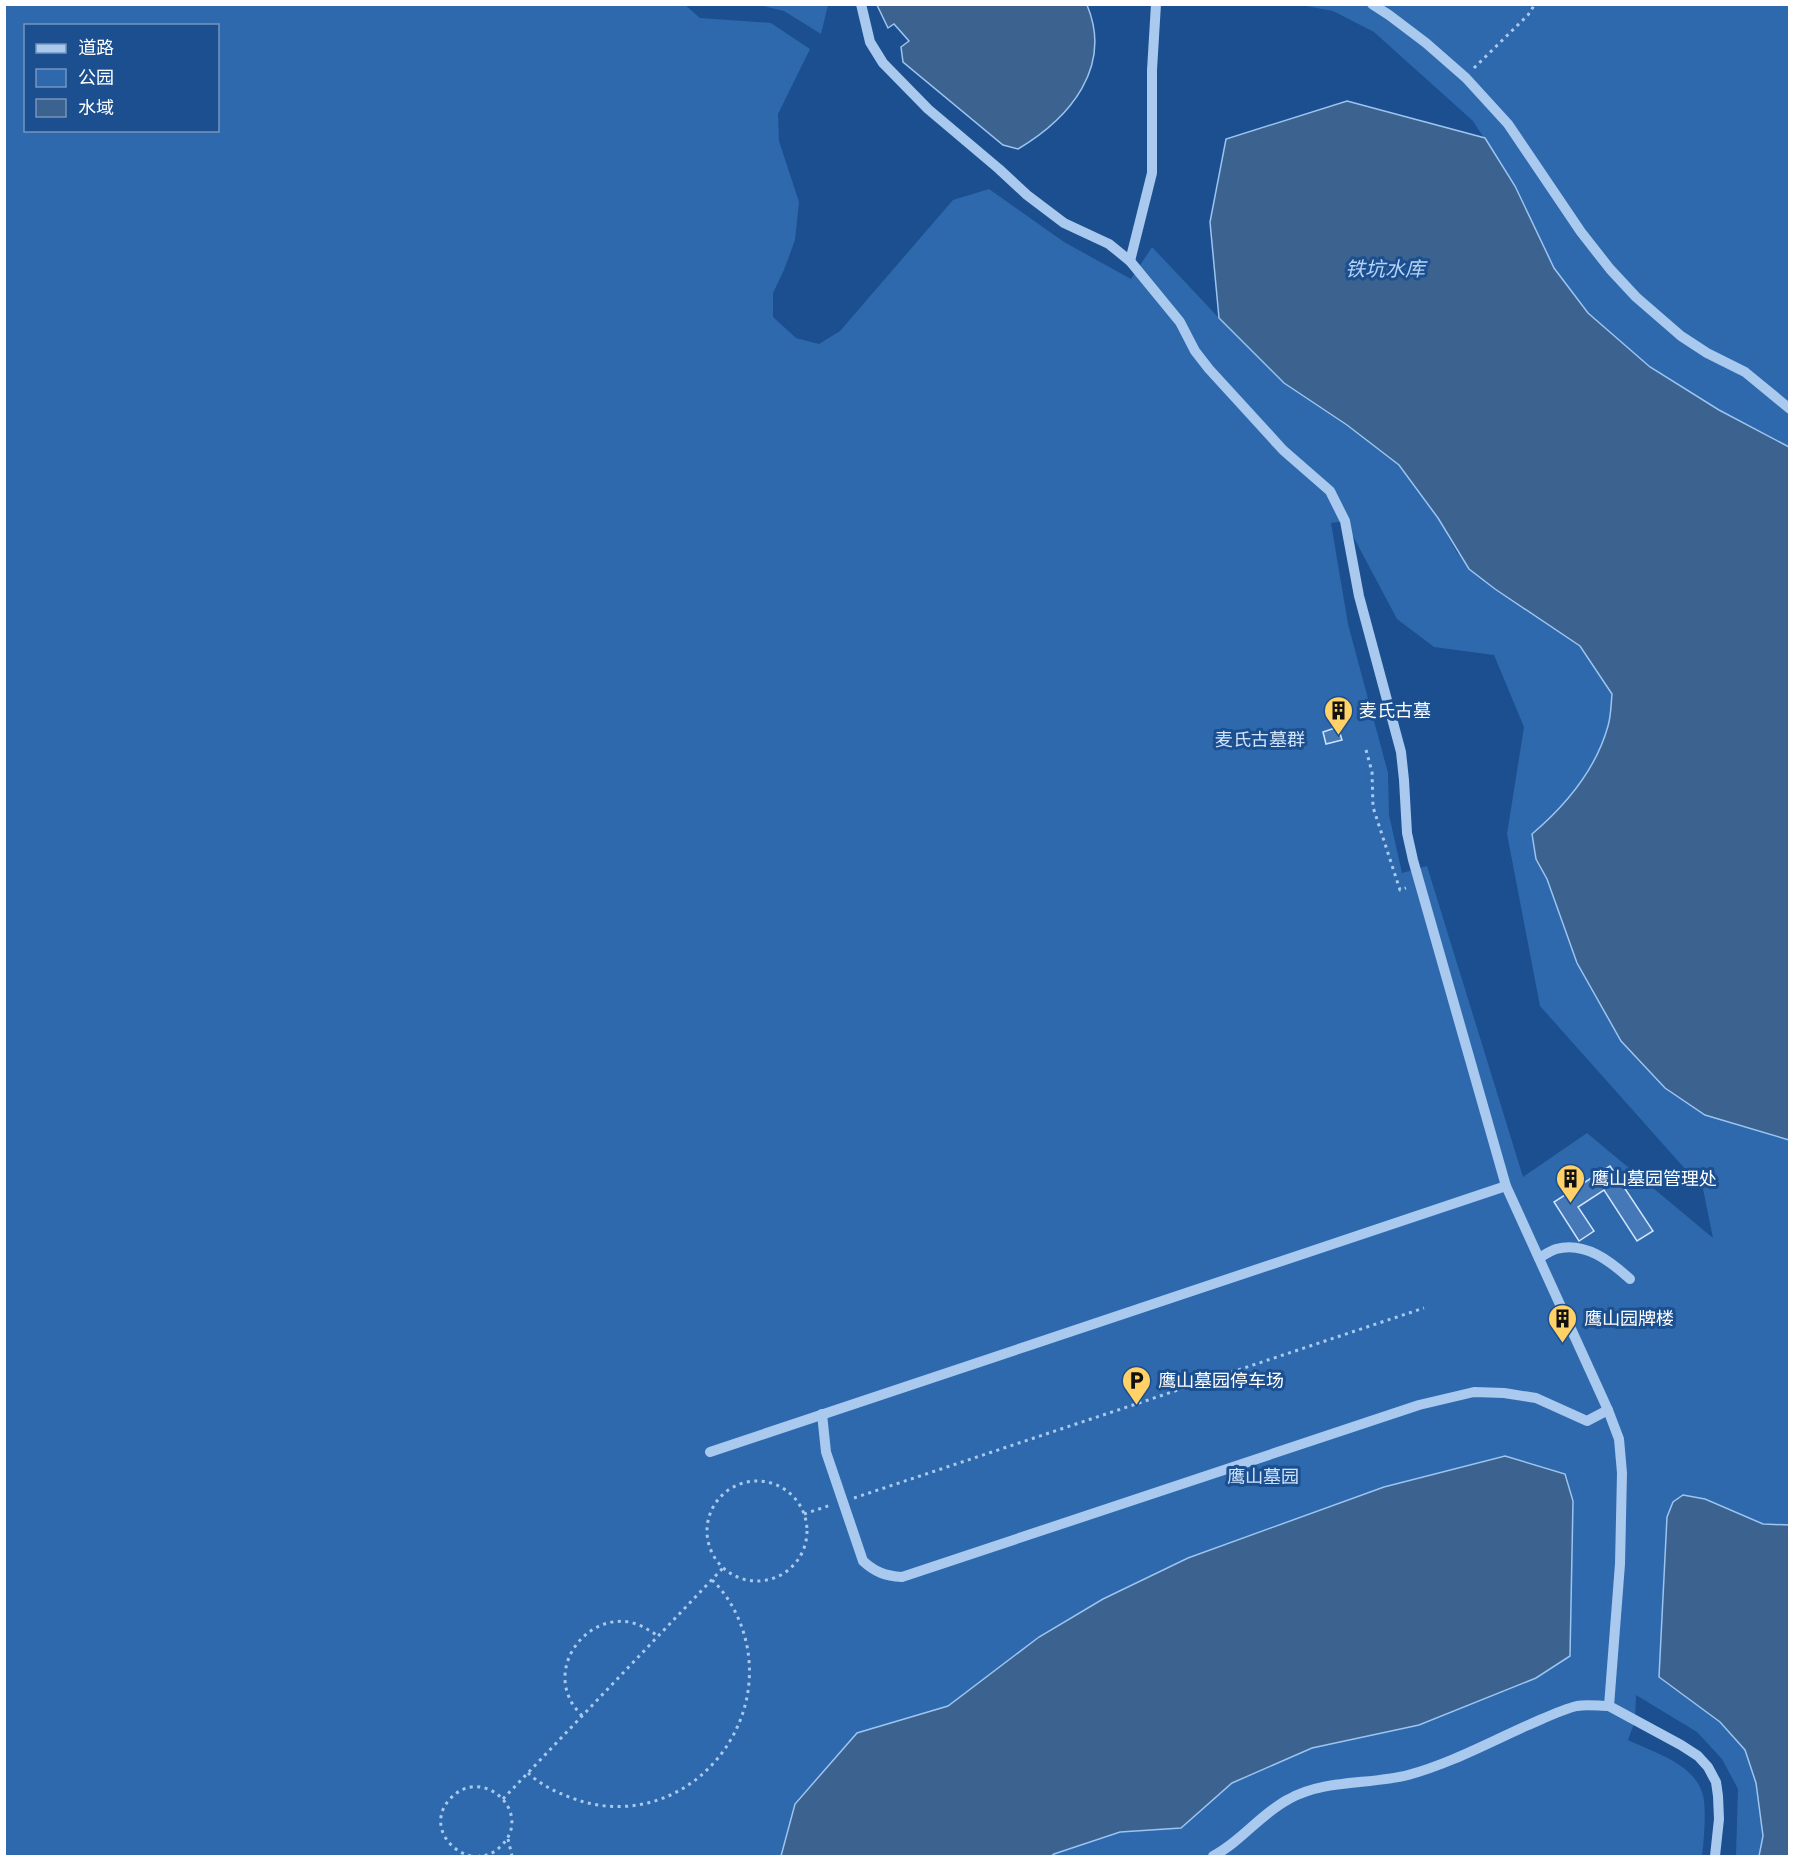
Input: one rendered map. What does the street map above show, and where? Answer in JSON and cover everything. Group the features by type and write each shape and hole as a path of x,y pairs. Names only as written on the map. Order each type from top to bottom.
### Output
{"street":[{"path":"861,4 870,42 883,63 928,109 1027,195 1064,223 1109,244 1130,261 1180,322 1195,351 1209,369 1283,450 1330,491 1345,521 1359,596 1401,752 1407,833 1413,860 1506,1186 1619,1439 1622,1473 1620,1564 1609,1706"},
{"path":"1130,261 1152,173 1152,70 1156,4"},
{"path":"1372,4 1426,43 1466,78 1508,123 1581,232 1636,297 1681,336 1707,353 1744,372 1790,410"},
{"path":"710,1452 1506,1186"},
{"path":"1539,1258 1557,1249 1572,1248 1590,1251 1610,1262 1630,1279"},
{"path":"822,1414 825,1452 863,1561 873,1570 887,1576 902,1577 1419,1405 1474,1392 1536,1398 1587,1421 1608,1410"},
{"path":"1213,1857 1256,1821 1288,1799 1317,1787 1408,1775 1579,1706 1609,1706 1681,1745 1698,1756 1708,1767 1716,1782 1718,1796 1719,1819 1715,1857"}],"path":[{"path":"1474,69 1528,15 1535,4"},
{"path":"1366,750 1372,772 1373,807 1400,890"},
{"path":"804,1514 1424,1308"},
{"path":"752,1481 768,1482 790,1494 804,1514 807,1530 804,1547 796,1562 784,1573 769,1580 753,1581 736,1577 723,1568 712,1555 707,1540 707,1523 712,1508 722,1495 736,1486 752,1481"},
{"path":"503,1799 723,1568"},
{"path":"528,1773 565,1796 596,1805 629,1806 661,1799 690,1784 715,1763 734,1737 746,1706 751,1674 747,1642 736,1611 712,1580"},
{"path":"582,1716 571,1701 565,1685 565,1668 571,1652 581,1638 595,1628 611,1622 628,1622 645,1627 658,1636"},
{"path":"471,1857 461,1854 452,1847 441,1827 446,1804 454,1795 475,1786 497,1793 510,1811 512,1822 508,1837 496,1851 479,1857"},
{"path":"508,1837 512,1857"}],"green space":[{"path":"684,4 700,18 771,23 810,49 778,114 779,141 799,202 795,240 773,293 773,317 796,338 819,344 840,331 953,200 989,189 1064,242 1131,279 1152,247 1284,383 1347,425 1399,465 1438,518 1457,553 1495,589 1580,646 1613,694 1609,722 1596,757 1578,786 1532,835 1536,858 1547,879 1760,1131 1789,1140 1789,1525 1763,1524 1705,1499 1683,1495 1673,1502 1667,1517 1659,1677 1720,1722 1745,1750 1756,1783 1763,1836 1759,1856 1736,1856 1738,1789 1722,1759 1697,1732 1636,1695 1635,1721 1628,1740 1681,1766 1697,1782 1704,1798 1702,1856 5,1856 5,5","holes":["1345,521 1397,619 1434,647 1494,655 1524,727 1507,834 1540,1006 1703,1189 1713,1238 1587,1133 1523,1177 1427,866 1402,873 1389,815 1388,773 1348,624 1331,523"]},
{"path":"759,5 828,5 821,34 784,11"},
{"path":"1301,5 1789,5 1789,447 1719,410 1650,367 1588,313 1554,268 1515,186 1473,121 1374,32 1333,11"}],"water":[{"path":"877,5 1087,5 1094,28 1094,49 1090,70 1082,89 1070,106 1054,122 1018,149 1003,145 903,62 901,47 909,41 894,24 888,28"},
{"name":"铁坑水库","path":"1347,101 1485,138 1515,186 1554,268 1588,313 1650,367 1719,410 1789,447 1789,1140 1705,1115 1665,1088 1621,1041 1577,963 1547,879 1536,859 1532,834 1578,786 1596,757 1609,722 1612,694 1580,646 1469,569 1438,518 1399,465 1347,425 1284,383 1219,318 1210,222 1226,139"},
{"path":"1505,1456 1565,1474 1573,1501 1570,1656 1536,1678 1419,1725 1312,1748 1232,1783 1181,1828 1120,1832 1051,1856 781,1856 795,1804 857,1733 948,1706 1039,1637 1103,1599 1188,1558 1384,1487"},
{"path":"1683,1495 1705,1499 1763,1524 1789,1525 1789,1856 1759,1856 1763,1836 1756,1783 1745,1750 1720,1722 1659,1677 1667,1517 1673,1502"}],"building":[{"path":"1338,727 1342,740 1326,744 1323,732"},
{"name":"鹰山墓园管理处","path":"1610,1166 1653,1231 1637,1241 1604,1190 1578,1207 1594,1231 1579,1241 1554,1202"}],"place":[{"name":"麦氏古墓","path":"1338,736"},
{"name":"鹰山墓园管理处","path":"1570,1204"},
{"name":"鹰山园牌楼","path":"1563,1344"},
{"name":"鹰山墓园停车场","path":"1137,1406"}],"park label":[{"name":"麦氏古墓群","path":"1260,739"},
{"name":"鹰山墓园","path":"1263,1476"}]}
